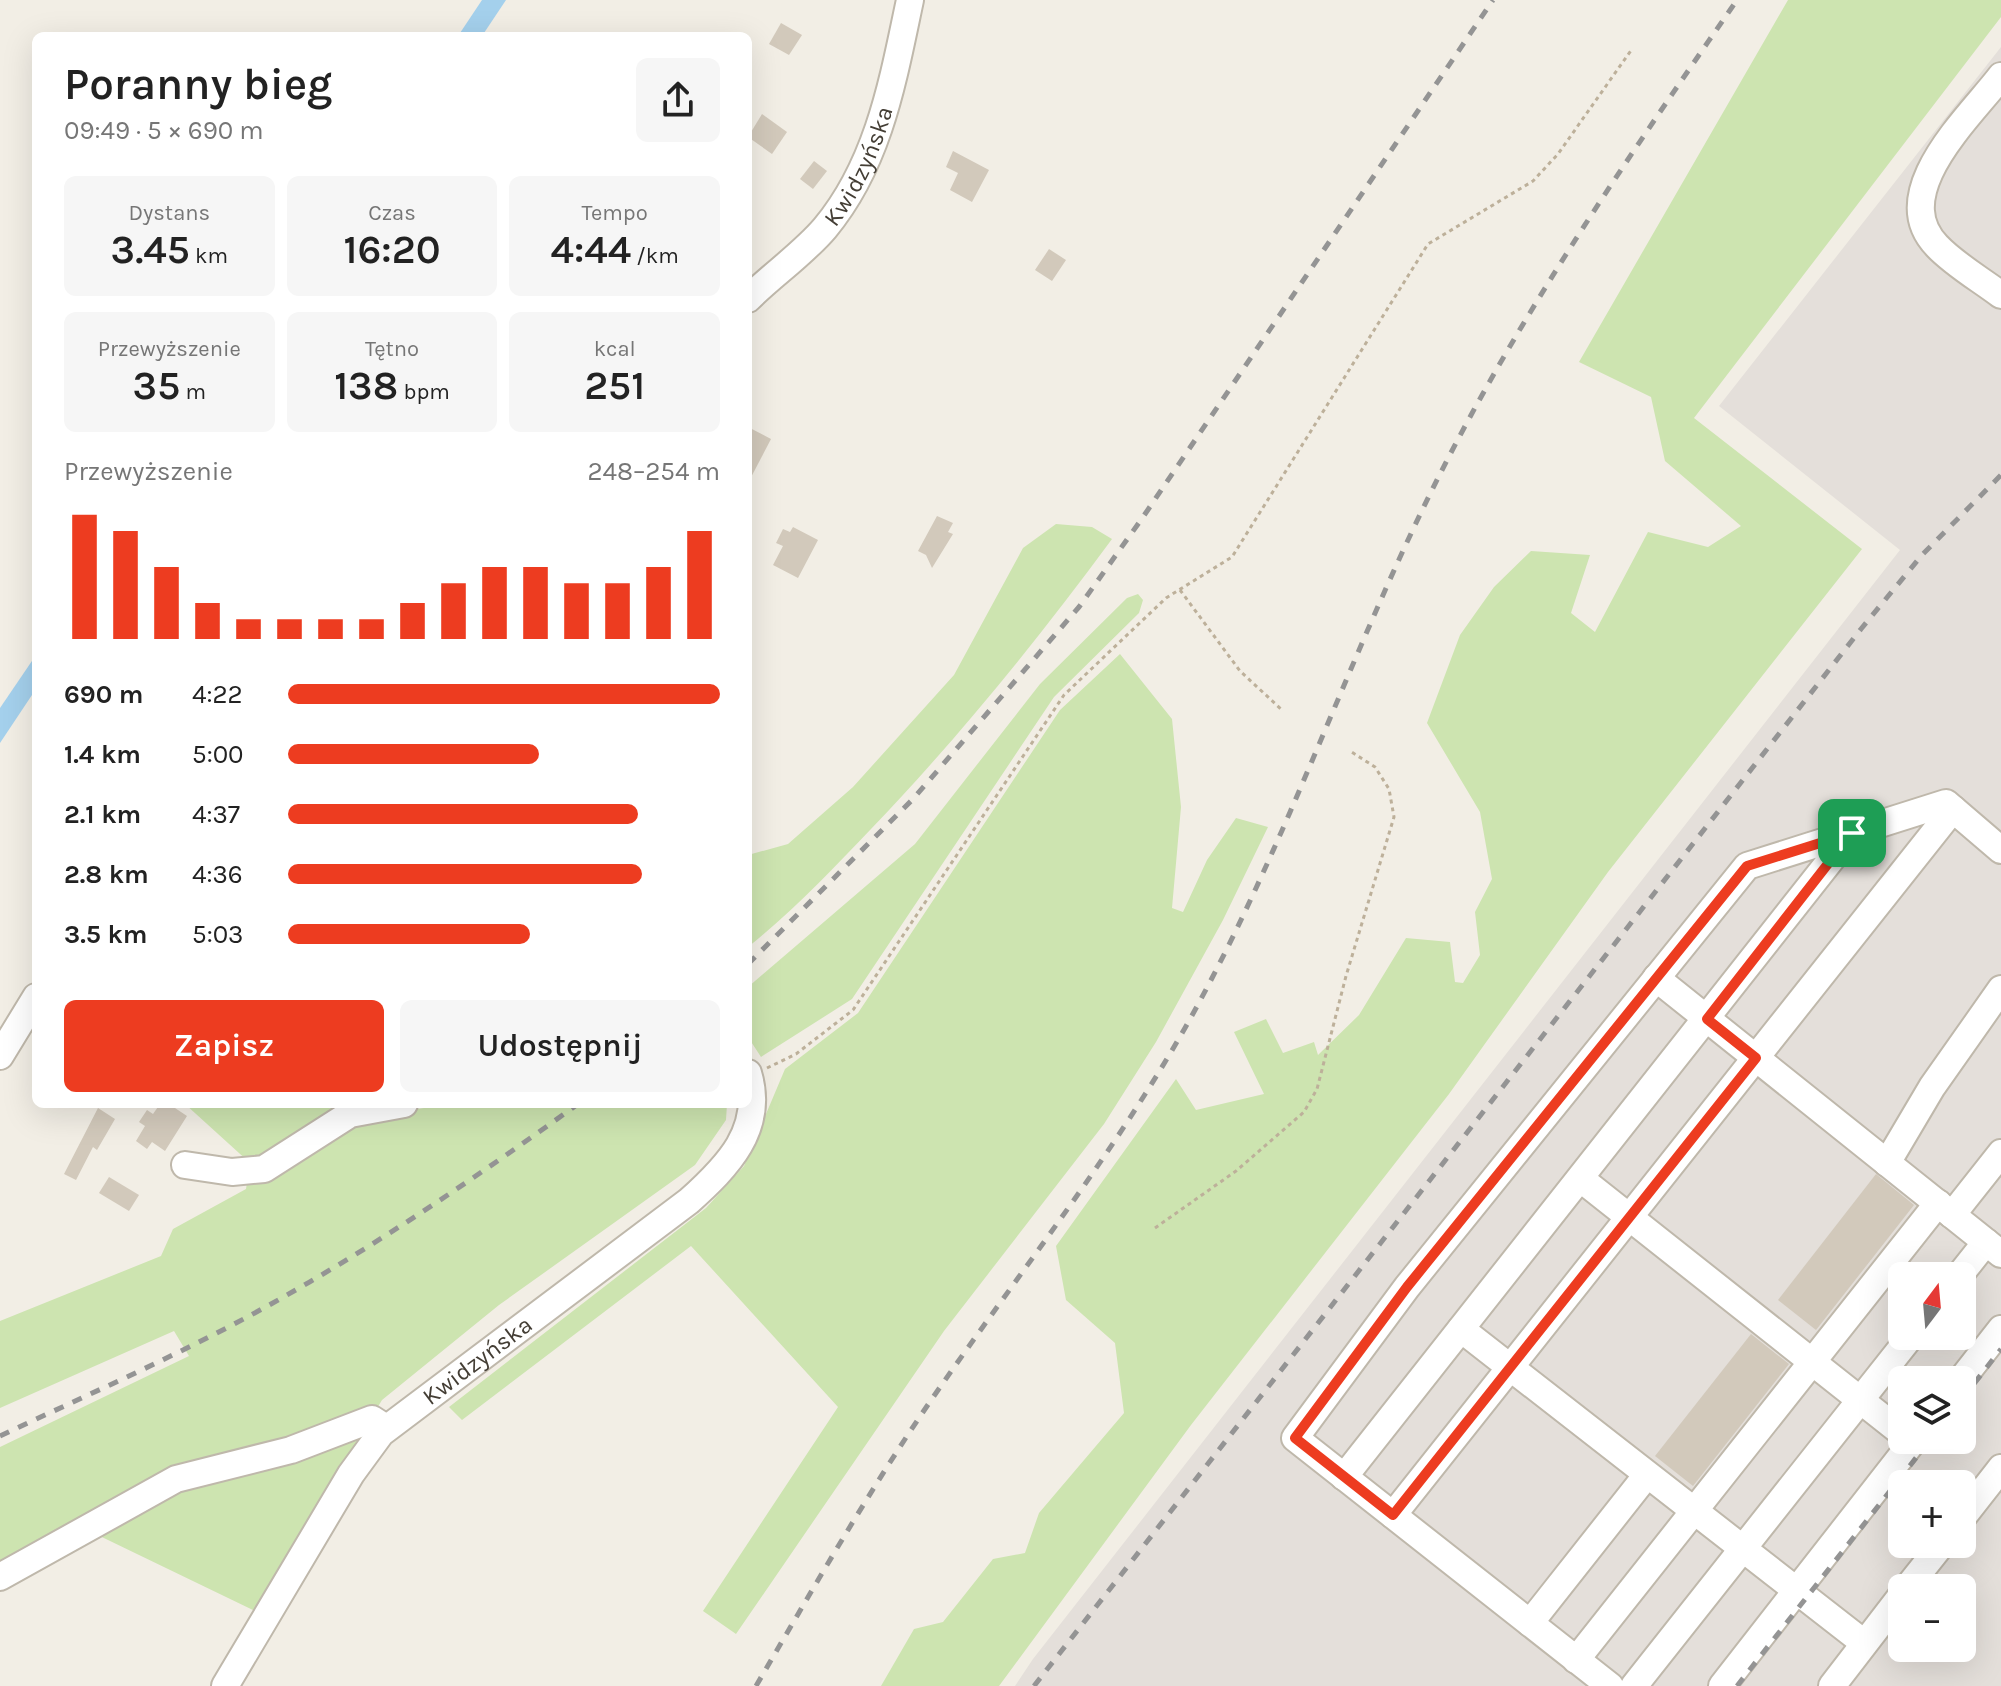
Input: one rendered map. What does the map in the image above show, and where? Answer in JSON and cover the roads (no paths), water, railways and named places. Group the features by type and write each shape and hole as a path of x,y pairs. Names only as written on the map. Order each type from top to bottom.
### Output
{"street":[{"name":"Kwidzyńska","path":"752,295 822,231 853,187 887,107 910,0"},
{"path":"2001,76 1932,166 1920,199 1923,224 1935,244 2001,295"},
{"path":"1610,1686 1295,1438 1407,1287 1747,866 1946,803 2001,850"},
{"path":"1393,1515 1953,809"},
{"path":"1344,1477 1852,833"},
{"path":"1656,978 1996,1247 1976,1263"},
{"path":"1887,1163 1932,1087 2001,989"},
{"path":"0,1056 32,1004"},
{"path":"185,1165 232,1172 264,1169 350,1114 382,1108"},
{"name":"Kwidzyńska","path":"225,1686 351,1474 386,1428 689,1201 729,1165 750,1121 751,1108"},
{"path":"1576,1660 1812,1361 1945,1209 2001,1153"},
{"path":"1581,1179 1888,1421"},
{"path":"1461,1329 1741,1551 1864,1643"},
{"path":"1972,1366 2001,1329"},
{"path":"1634,1686 1900,1350"},
{"path":"0,1577 176,1479 291,1450 372,1419 386,1428"},
{"path":"1722,1686 1899,1454"},
{"path":"1976,1500 2001,1468"},
{"path":"1530,1623 1646,1476"},
{"path":"1918,1574 1931,1558"},
{"path":"1832,1686 1888,1613"}],"water":[{"path":"482,0 506,0 485,32 461,32"},
{"path":"32,661 32,695 0,743 0,708"}],"railway":[{"path":"752,960 913,799 1079,607 1493,0"},
{"path":"756,1686 843,1538 912,1429 1096,1168 1185,1028 1252,896 1399,559 1464,427 1575,240 1737,0"},
{"path":"1034,1686 1861,629 1922,555 2001,475"},
{"path":"0,1436 183,1350 305,1285 444,1198 572,1108"},
{"path":"1976,1381 2001,1349"},
{"path":"1737,1686 1919,1454"}]}
